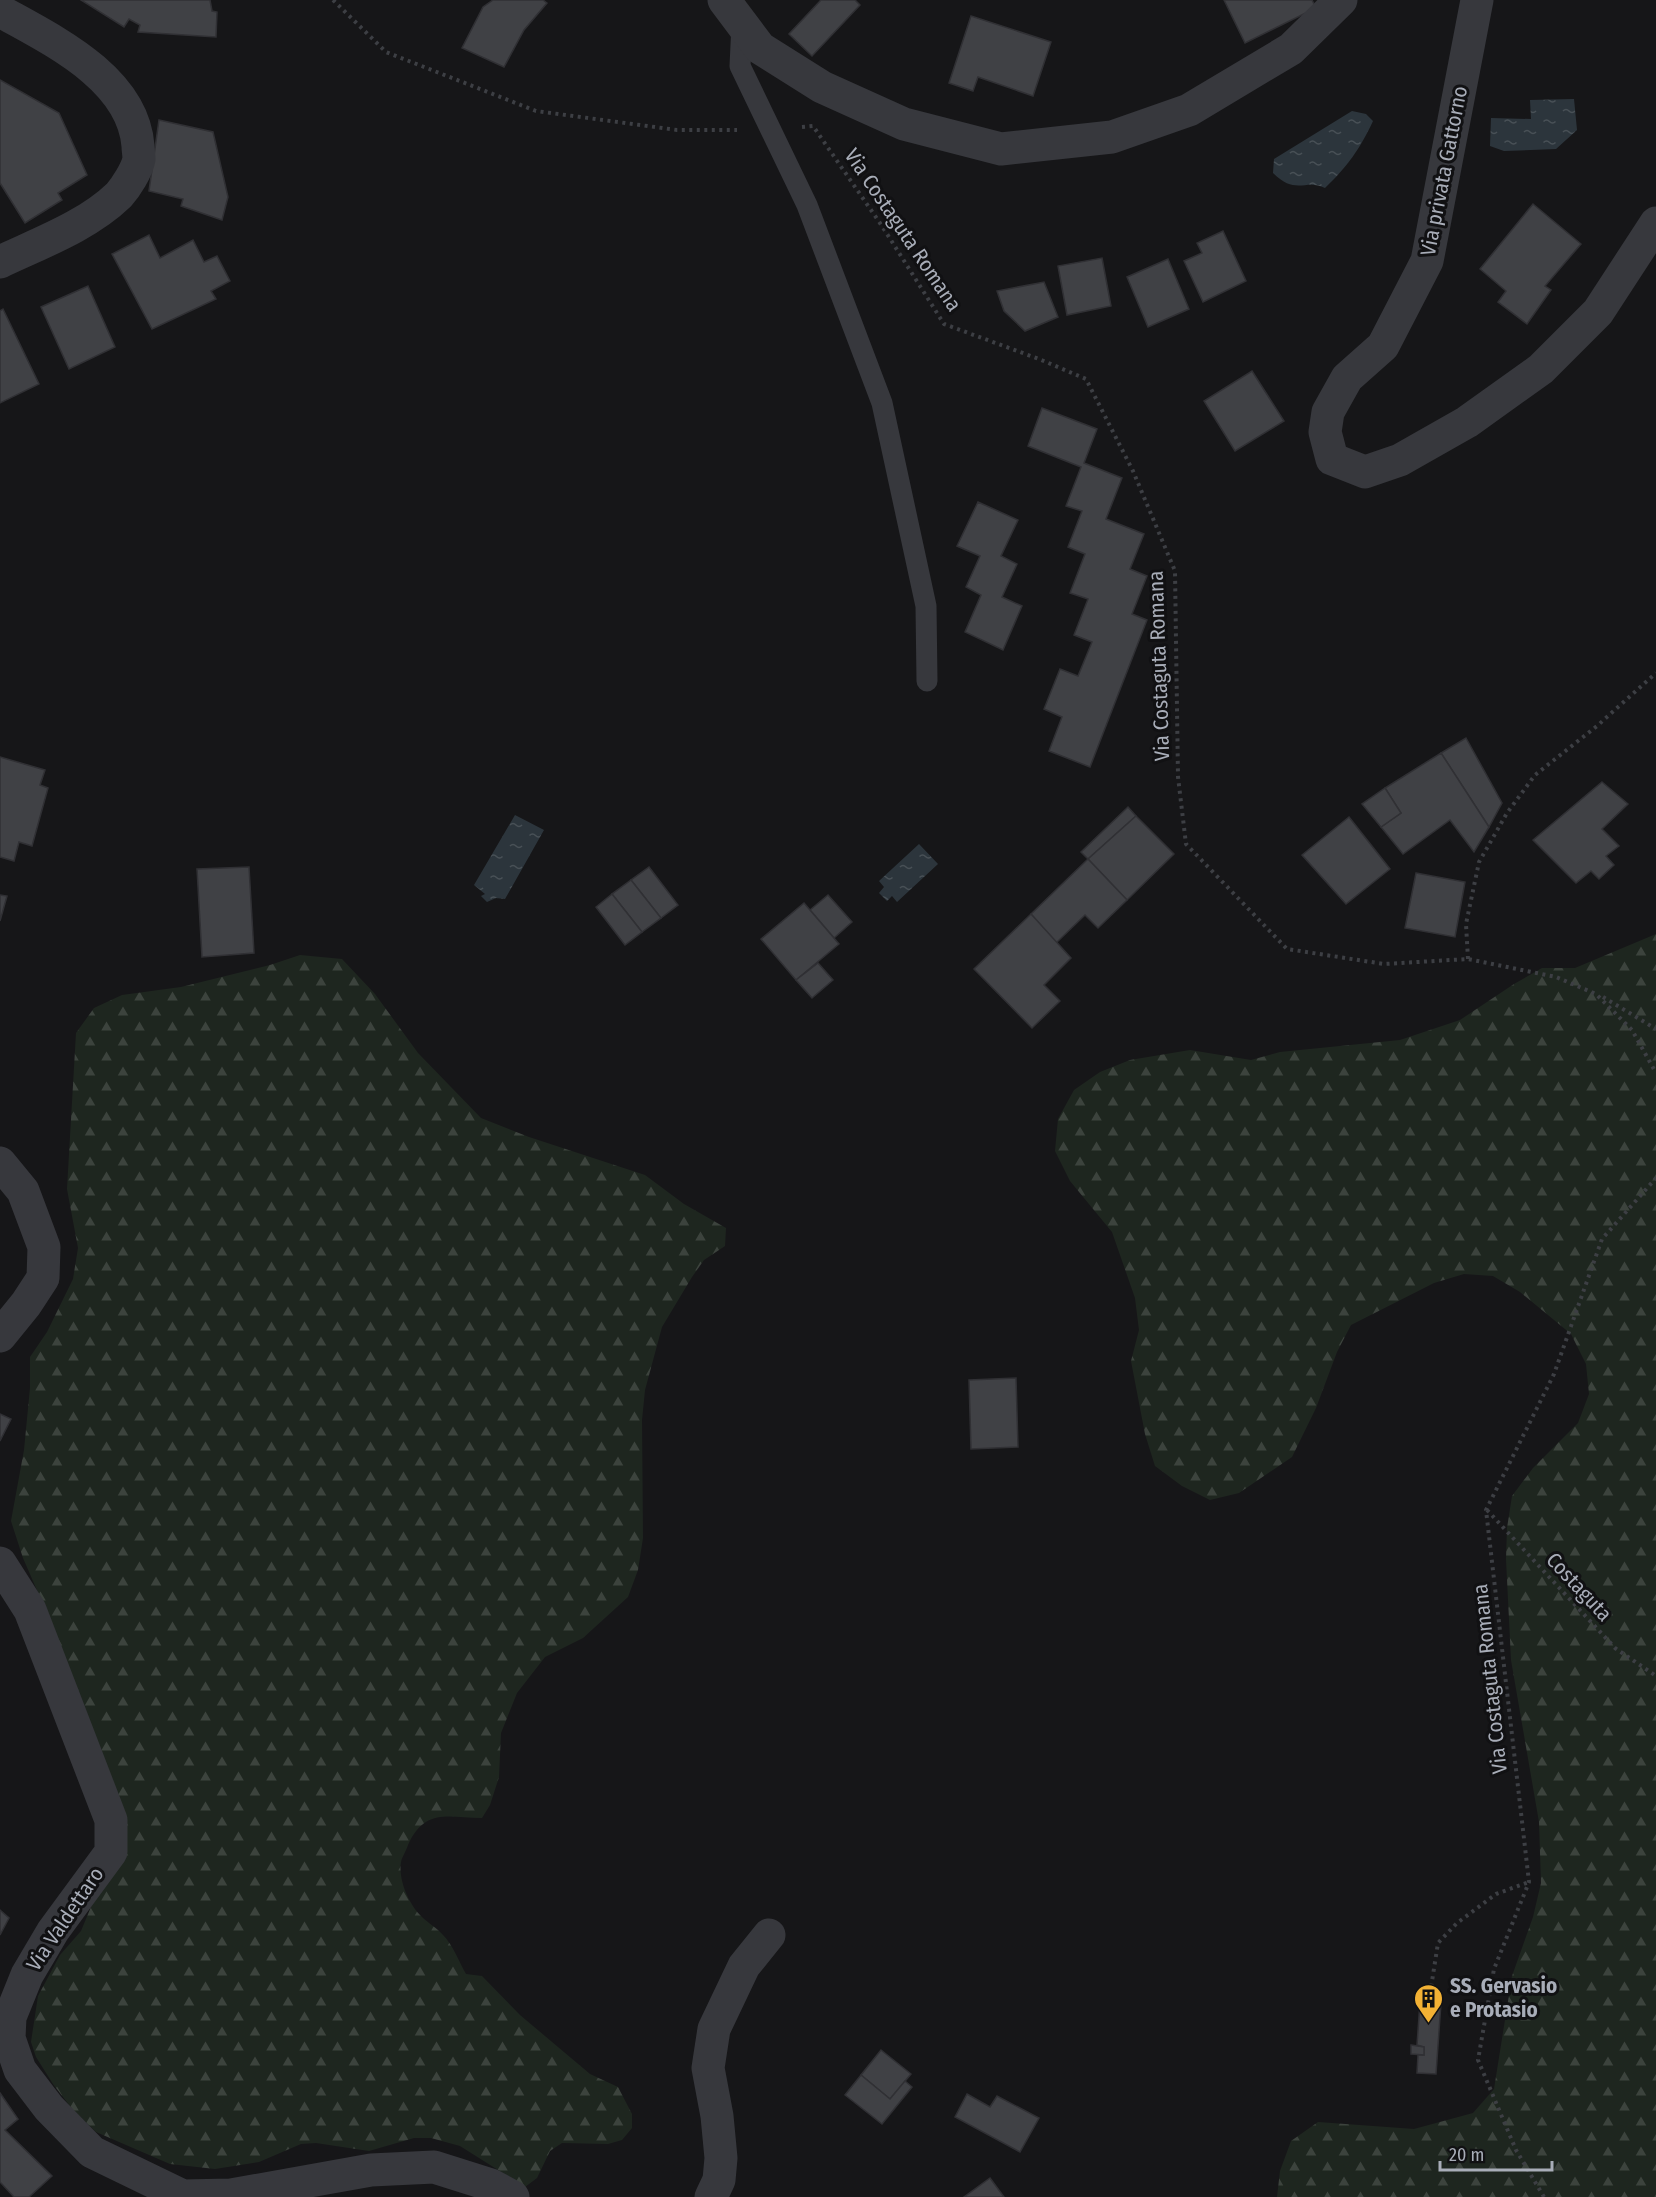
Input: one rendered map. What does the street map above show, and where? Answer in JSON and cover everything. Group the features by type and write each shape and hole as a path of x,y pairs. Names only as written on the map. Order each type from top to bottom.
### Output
{"street":[{"path":"733,12 760,48 822,87 904,124 1001,149 1112,137 1189,110 1291,49 1341,0"},
{"name":"Via privata Gattorno","path":"1477,0 1427,261 1383,346 1347,378 1328,412 1325,432 1332,459 1365,472 1400,460 1467,422 1541,369 1598,312 1656,223"},
{"path":"0,11 59,44 89,66 122,99 135,129 139,159 120,194 87,219 0,262"},
{"path":"0,1163 22,1191 44,1247 43,1278 26,1304 0,1336"},
{"name":"Via Valdettaro","path":"0,1563 30,1610 111,1820 111,1852 53,1931 27,1975 9,2017 9,2038 20,2070 49,2108 92,2152 183,2196 231,2195 371,2170 434,2167 491,2185 513,2197"},
{"path":"711,2197 719,2180 721,2158 717,2116 708,2068 714,2029 744,1966 769,1935"}],"lane":[{"path":"733,12 740,66 807,205 882,403 926,606 927,681"}],"path":[{"name":"Via Costaguta Romana","path":"333,0 386,52 536,111 677,130 770,130 813,126 882,226 944,324 1039,358 1086,379 1133,471 1175,571 1178,777 1186,844 1287,949 1384,964 1468,959 1556,977 1596,994 1632,1030 1656,1073"},
{"path":"1468,959 1466,924 1479,862 1507,813 1535,775 1597,726 1656,673"},
{"path":"1596,994 1656,1029"},
{"path":"1486,1510 1554,1374 1602,1239 1656,1178"},
{"name":"Via Costaguta Romana","path":"1486,1510 1529,1882 1494,1969 1478,2060 1516,2150 1544,2197"},
{"name":"Costaguta","path":"1486,1510 1616,1648 1656,1676"},
{"path":"1430,1994 1438,1943 1457,1923 1496,1894 1529,1882"}],"green space":[{"path":"1656,934 1656,2197 1277,2197 1280,2171 1291,2141 1318,2122 1414,2129 1473,2113 1494,2089 1512,1976 1533,1917 1541,1883 1539,1822 1511,1660 1506,1559 1507,1528 1512,1496 1533,1468 1578,1423 1589,1394 1586,1364 1571,1334 1520,1292 1493,1276 1464,1274 1434,1283 1351,1325 1337,1352 1316,1408 1292,1457 1239,1493 1210,1500 1182,1486 1155,1466 1145,1434 1131,1361 1139,1330 1135,1298 1112,1232 1070,1181 1055,1151 1058,1119 1074,1090 1100,1072 1130,1060 1190,1050 1251,1060 1280,1052 1400,1040 1460,1020 1542,968 1575,968"},
{"path":"300,955 342,959 375,994 418,1053 481,1118 529,1137 645,1175 684,1204 726,1228 725,1246 704,1260 662,1327 645,1390 642,1420 643,1538 638,1570 628,1597 583,1638 545,1657 517,1693 501,1733 499,1777 490,1805 482,1818 439,1817 430,1820 415,1833 401,1862 401,1876 409,1899 417,1912 447,1939 466,1974 482,1976 520,2015 590,2074 618,2087 632,2114 632,2128 622,2140 608,2144 562,2143 550,2151 537,2178 525,2187 460,2146 431,2138 414,2138 369,2151 316,2143 301,2144 259,2162 215,2169 170,2164 96,2132 73,2110 53,2084 36,2057 31,2042 38,1996 60,1955 81,1931 98,1890 119,1861 46,1611 23,1558 11,1521 24,1450 30,1388 30,1357 47,1332 73,1279 78,1248 67,1189 76,1033 94,1008 122,995 181,987 270,965"}],"water":[{"path":"1574,99 1577,130 1556,149 1504,151 1490,146 1491,118 1531,119 1530,100"},
{"path":"1352,111 1366,114 1373,121 1352,157 1325,188 1318,185 1288,184 1273,173 1274,159"},
{"path":"515,815 544,830 505,899 496,898 487,902 481,896 485,894 474,885"},
{"path":"919,844 938,864 897,902 892,896 887,901 879,893 884,887 879,881"}],"building":[{"path":"81,0 210,0 212,11 217,12 216,37 138,32 140,25 129,19 124,27"},
{"path":"493,0 543,0 547,3 524,30 504,67 462,48 483,7"},
{"path":"821,0 855,0 860,5 812,56 789,34"},
{"path":"1224,0 1312,0 1316,8 1245,43"},
{"path":"971,16 1051,42 1033,96 978,77 973,91 949,83"},
{"path":"0,80 59,113 87,175 58,193 62,200 25,223 0,183"},
{"path":"159,120 213,132 228,197 222,220 181,206 183,199 149,191"},
{"path":"1533,204 1581,244 1545,286 1551,290 1527,324 1498,302 1506,291 1480,269"},
{"path":"1223,231 1246,281 1203,302 1184,261 1202,253 1197,243"},
{"path":"149,235 160,258 193,240 204,262 217,256 230,281 211,291 216,299 152,329 112,254"},
{"path":"1102,258 1111,306 1067,315 1058,266"},
{"path":"1168,259 1189,309 1148,327 1127,277"},
{"path":"1044,282 1058,317 1025,331 1004,311 997,291"},
{"path":"88,286 115,347 69,369 41,307"},
{"path":"3,309 39,384 0,403 0,311"},
{"path":"1252,371 1284,421 1235,451 1204,401"},
{"path":"1042,408 1097,429 1084,463 1122,478 1106,519 1144,534 1130,569 1147,576 1132,614 1147,620 1090,767 1049,751 1062,717 1044,709 1060,669 1078,676 1092,642 1074,635 1088,599 1070,593 1085,554 1068,547 1082,511 1066,506 1081,467 1028,446"},
{"path":"978,502 1018,520 1001,556 1017,564 1002,597 1022,606 1003,650 965,632 981,595 966,587 980,556 957,546"},
{"path":"1466,738 1502,803 1489,827 1441,753"},
{"path":"1441,753 1489,827 1474,852 1450,820 1403,854 1381,827 1401,813 1385,788"},
{"path":"0,757 45,770 40,785 48,788 32,846 19,842 14,861 0,857"},
{"path":"1602,782 1628,804 1602,829 1619,846 1606,856 1614,865 1599,879 1591,871 1576,883 1533,840"},
{"path":"1385,788 1401,813 1381,827 1362,804"},
{"path":"1128,807 1136,816 1088,859 1081,852"},
{"path":"1136,816 1174,854 1127,900 1088,859"},
{"path":"1349,817 1390,869 1346,904 1302,855"},
{"path":"1088,859 1127,900 1098,928 1085,915 1056,943 1031,914"},
{"path":"249,867 254,953 202,957 197,869"},
{"path":"649,867 678,905 661,918 631,880"},
{"path":"1416,873 1465,882 1455,937 1405,928"},
{"path":"631,880 661,918 642,932 612,894"},
{"path":"612,894 642,932 625,945 596,907"},
{"path":"0,895 7,896 0,921"},
{"path":"828,895 852,922 834,938 810,910"},
{"path":"804,903 839,944 796,980 761,939"},
{"path":"1031,914 1071,958 1044,985 1060,1001 1032,1028 974,969"},
{"path":"818,963 833,980 812,998 796,980"},
{"path":"1016,1378 1018,1447 971,1449 969,1380"},
{"path":"0,1414 11,1419 0,1441"},
{"path":"0,1910 9,1918 0,1935"},
{"name":"SS. Gervasio e Protasio","path":"1420,2002 1441,2003 1436,2074 1417,2073 1418,2055 1424,2055 1424,2047 1417,2045"},
{"path":"1411,2045 1424,2047 1424,2055 1411,2054"},
{"path":"881,2050 911,2074 890,2099 861,2075"},
{"path":"861,2075 890,2099 905,2081 912,2087 882,2124 845,2095"},
{"path":"0,2093 18,2119 5,2130 52,2176 29,2197 14,2197 0,2182"},
{"path":"967,2094 990,2107 997,2096 1039,2118 1020,2152 955,2117"},
{"path":"990,2178 1004,2197 964,2197"}],"place":[{"name":"SS. Gervasio e Protasio","path":"1429,2024"}]}
